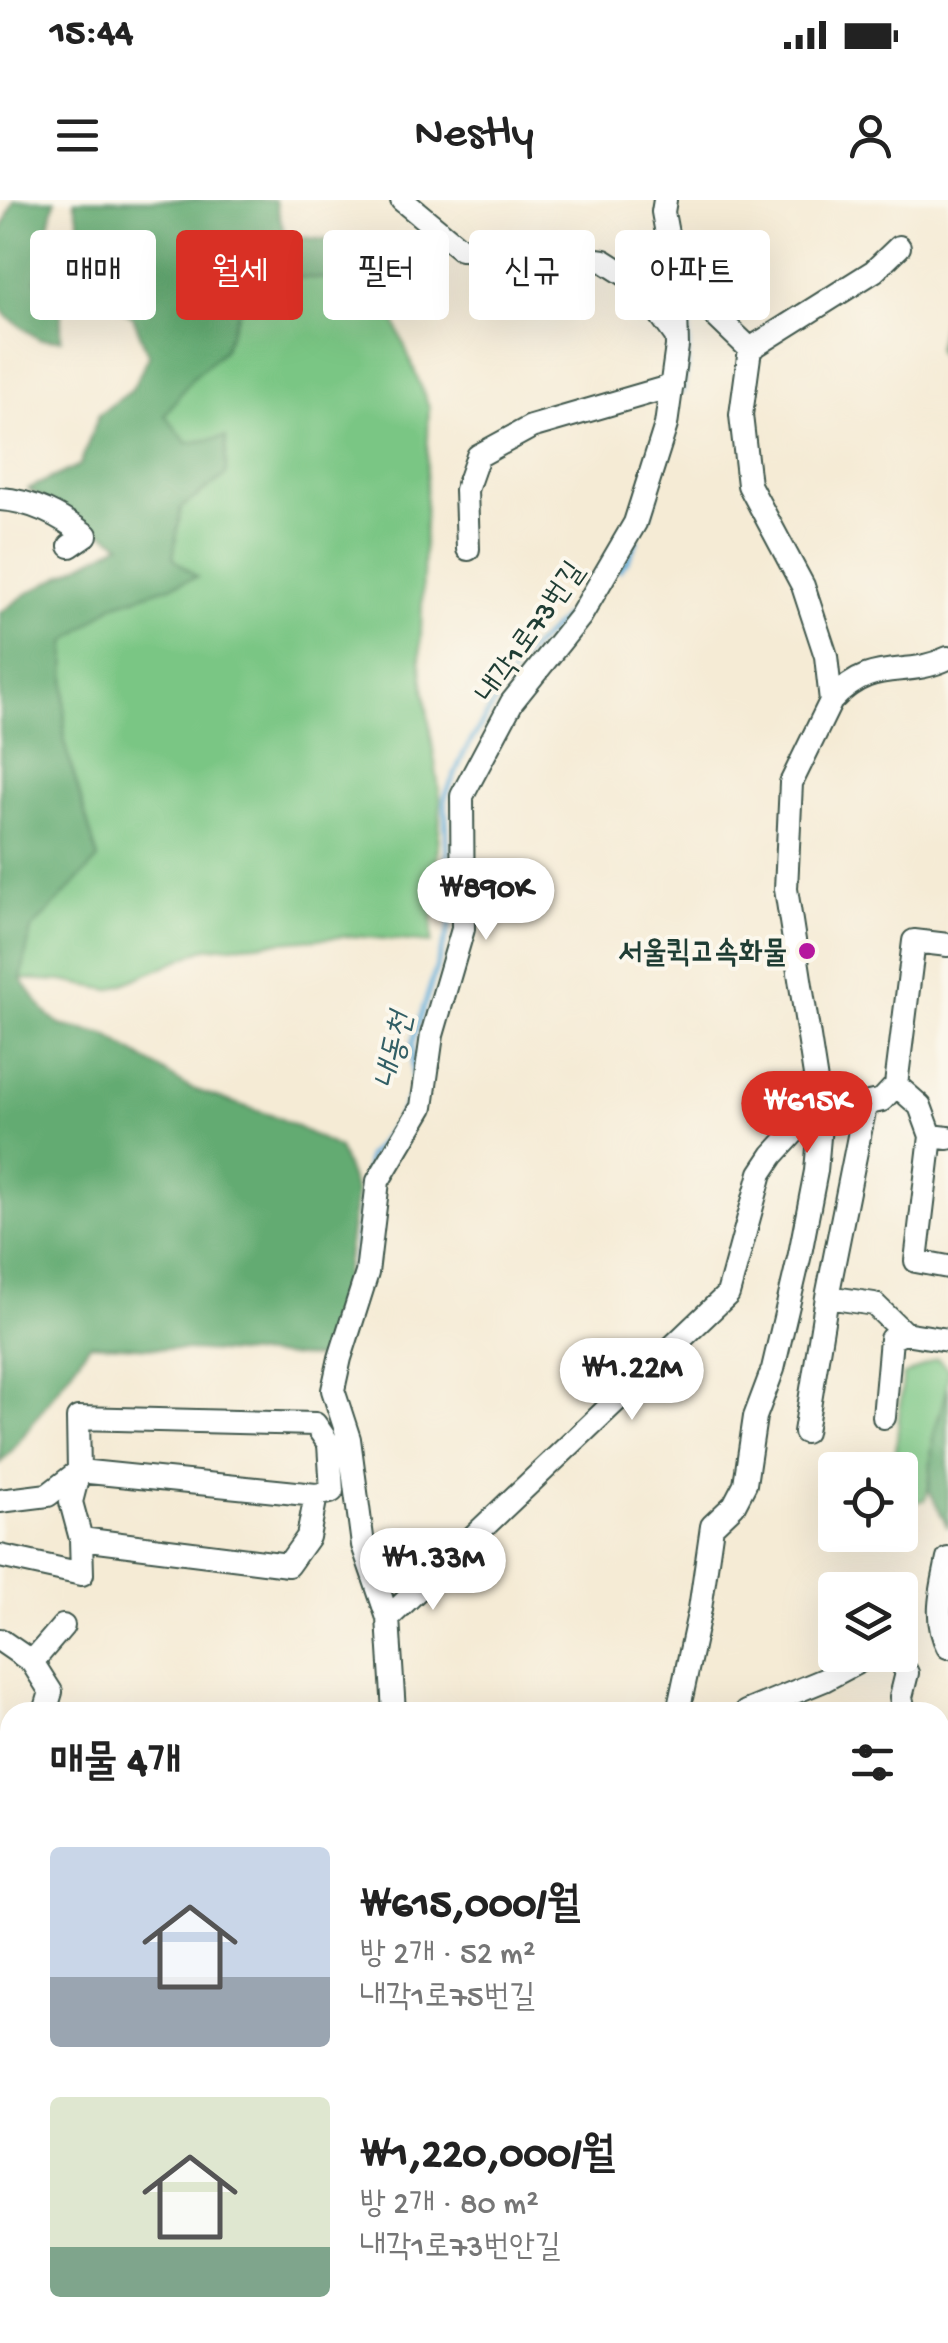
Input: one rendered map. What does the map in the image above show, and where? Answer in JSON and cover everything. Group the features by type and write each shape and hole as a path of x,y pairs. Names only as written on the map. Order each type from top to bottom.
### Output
{"street":[{"path":"402,200 461,249 534,252 604,261 637,282 676,336"},
{"name":"내각1로73번길","path":"665,200 668,230"},
{"path":"832,701 826,656 803,586 749,485 740,415 750,349 874,271 898,247"},
{"name":"내각1로73번길","path":"393,1702 388,1618 363,1546 334,1491 348,1439 333,1390 367,1273 378,1180 422,1108 432,1035 463,929 462,796 512,702 580,617 634,522 666,425 677,320"},
{"path":"720,320 750,349"},
{"path":"468,549 466,490 478,456 531,426 672,386"},
{"path":"0,499 30,504 62,518 86,536 70,546"},
{"path":"680,1702 712,1526 734,1504 745,1484 755,1418 773,1369 816,1171 821,1114 786,889 791,784 832,701 851,680 896,668 928,668 948,658"},
{"path":"805,1432 826,1297 881,1097 914,941 948,945"},
{"path":"388,1618 728,1294 761,1173 808,1117 881,1097 920,1106 939,1137 916,1261 948,1266"},
{"path":"826,1297 874,1304 904,1334"},
{"path":"884,1417 892,1340 904,1334 948,1340"},
{"path":"0,1556 82,1574 81,1539 71,1502 79,1470 78,1418 314,1424 328,1444 334,1491 288,1565 81,1539"},
{"path":"0,1501 48,1495 79,1470 334,1491"},
{"path":"948,1559 939,1630 948,1646"},
{"path":"32,1662 63,1626"},
{"path":"0,1640 32,1662 52,1692 49,1702"},
{"path":"770,1702 839,1672"},
{"path":"902,1702 906,1672"}],"green space":[{"path":"14,200 55,200 48,230 30,230 30,320 61,320 61,340 39,339 0,307 0,234"},
{"path":"74,200 275,200 284,230 176,230 176,320 236,320 223,351 192,378 165,415 187,443 226,437 226,475 181,508 173,558 197,577 113,605 66,642 64,741 98,859 31,930 21,979 45,1012 60,1025 106,1035 190,1088 279,1118 339,1148 356,1193 335,1352 316,1358 90,1344 0,1463 0,1181 4,1179 0,1151 0,613 28,593 121,544 28,489 80,465 99,414 131,391 149,356 134,320 156,320 156,230 81,230"},
{"path":"303,237 323,240 323,278 303,278"},
{"path":"303,278 323,278 323,320 394,320 429,407 420,661 441,803 431,943 353,936 206,948 110,990 62,981 21,979 30,930 98,859 64,741 66,642 113,605 196,577 173,558 187,443 164,415 192,378 223,351 236,320 303,320"},
{"path":"948,297 948,368 937,350"},
{"path":"937,1358 948,1369 927,1492 925,1500 918,1501 918,1452 896,1452 903,1376"},
{"path":"948,1388 948,1528 929,1490 933,1438"}],"waterway":[{"name":"내동천","path":"682,392 689,320"},
{"name":"내동천","path":"648,518 656,495"},
{"name":"내동천","path":"619,570 637,541"},
{"name":"내동천","path":"352,1284 368,1157 394,1125 413,1091 412,1043 450,925 445,797 464,753 519,662 565,616"}],"place":[{"name":"서울퀵고속화물","path":"807,951"}]}
